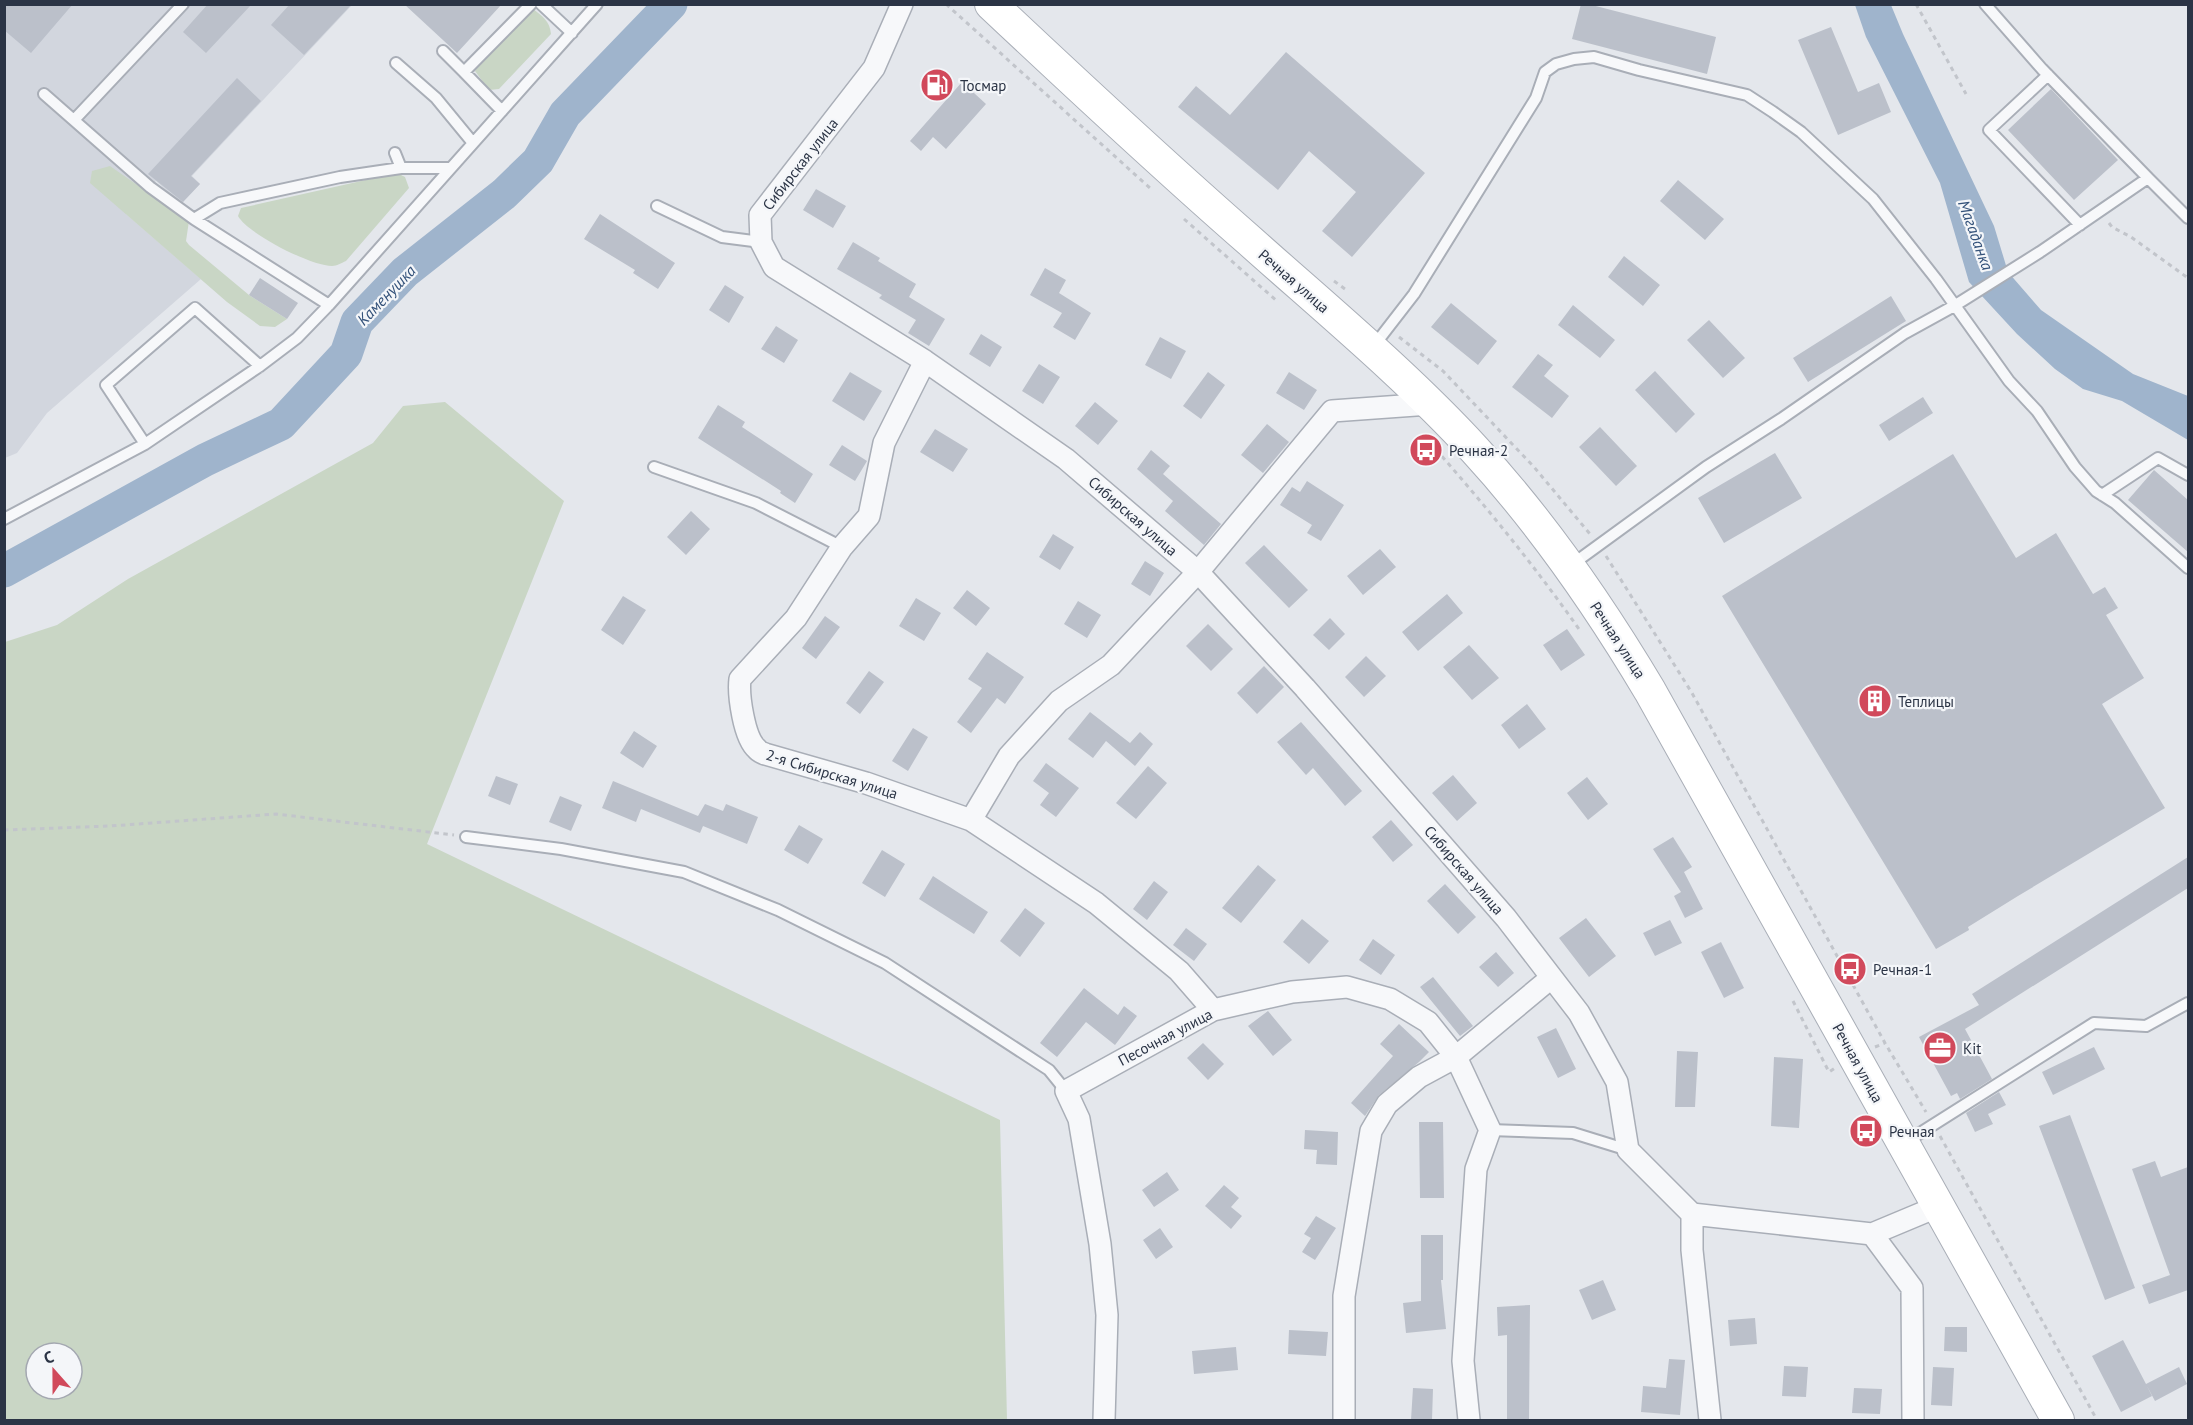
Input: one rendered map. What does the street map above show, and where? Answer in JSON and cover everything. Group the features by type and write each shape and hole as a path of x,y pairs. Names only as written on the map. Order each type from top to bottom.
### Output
{"main road":[{"name":"Речная улица","path":"991,4 1150,153 1430,404 1498,477 1568,568 1607,621 1650,691 2058,1420"}],"street":[{"name":"Сибирская улица","path":"902,4 874,68 760,215 761,242 774,267 925,361 1066,459 1198,572 1305,688 1506,918 1579,1013 1617,1083 1628,1150"},
{"name":"2-я Сибирская улица","path":"925,361 884,443 869,516 842,547 796,618 740,679 741,711 752,742 765,754 866,783 971,820 1096,903 1179,971 1213,1010"},
{"path":"971,820 1009,756 1059,701 1111,665 1198,572 1332,411 1430,404"},
{"path":"1344,1420 1344,1296 1371,1131 1388,1104 1419,1077 1456,1058 1551,978"},
{"name":"Песочная улица","path":"1066,1091 1213,1010 1292,992 1347,987 1390,999 1428,1022 1456,1058 1490,1130"},
{"path":"1066,1091 1079,1119 1100,1244 1107,1315 1104,1420"},
{"path":"1469,1420 1463,1361 1476,1169 1490,1130"},
{"path":"1628,1150 1692,1214 1872,1234 1939,1206"},
{"path":"1692,1214 1692,1250 1710,1420"},
{"path":"1872,1234 1912,1288 1913,1420"}],"lane":[{"path":"74,120 183,4"},
{"path":"464,72 531,4"},
{"path":"541,4 572,33"},
{"path":"4,519 145,444 260,366 297,338 597,4"},
{"path":"1985,4 2048,75 2188,218"},
{"path":"443,51 502,111"},
{"path":"1371,350 1414,294 1536,98 1545,72 1556,64 1594,57 1747,95 1801,132 1873,199 1957,304 2009,381 2037,411 2075,467 2096,490 2115,503 2188,568"},
{"path":"396,63 436,98 473,142"},
{"path":"2048,75 1989,130 2080,225"},
{"path":"44,94 150,188 194,219 329,305"},
{"path":"395,153 401,168"},
{"path":"194,219 219,203 340,177 401,168 450,168"},
{"path":"1568,568 1706,467 1781,419 1905,333 1957,304 2040,252 2148,178"},
{"path":"657,206 722,237 761,242"},
{"path":"145,444 106,385 195,308 260,366"},
{"path":"2102,495 2158,458 2188,475"},
{"path":"654,467 756,503 842,547"},
{"path":"466,837 561,849 684,873 778,910 885,963 1049,1070 1066,1091"},
{"path":"1903,1144 2094,1023 2146,1026 2188,1003"},
{"path":"1490,1130 1573,1133 1628,1150"}],"path":[{"path":"946,4 1151,189"},
{"path":"1916,4 1966,94"},
{"path":"2099,212 2112,227 2131,237 2188,278"},
{"path":"1178,213 1284,307"},
{"path":"1399,406 1494,516 1545,580 1584,636"},
{"path":"4,830 276,814 466,837"},
{"path":"1791,998 1828,1072"}],"shaded area":[{"path":"5,5 352,5 192,176 200,184 181,204 156,181 126,214 201,279 47,413 17,453 5,458"}],"green space":[{"path":"533,9 547,22 551,34 499,89 489,90 475,71 482,60"},
{"path":"110,166 189,221 186,241 189,245 249,295 287,319 275,327 260,326 227,302 90,183 92,171"},
{"path":"397,173 405,177 409,188 346,261 336,266 322,265 281,248 254,231 238,216 241,208"},
{"path":"445,402 564,501 427,844 1000,1120 1007,1420 5,1420 5,642 57,625 128,579 373,443 403,406"}],"water":[{"name":"Магаданка","path":"1855,5 1891,5 1994,226 2008,272 2041,310 2133,374 2188,396 2188,440 2122,401 2083,389 2055,369 2017,334 1969,282 1940,183 1866,37"}],"building":[{"path":"4,4 73,4 31,53 4,30"},
{"path":"208,4 252,4 206,53 183,32"},
{"path":"290,4 352,4 304,55 271,25"},
{"path":"404,4 502,4 457,53"},
{"path":"1581,4 1716,37 1707,74 1572,39"},
{"path":"1831,27 1858,92 1879,83 1891,112 1838,135 1798,40"},
{"path":"1286,52 1425,173 1352,257 1322,231 1356,192 1309,151 1278,190 1178,107 1196,86 1230,115"},
{"path":"237,78 261,101 191,176 200,184 183,202 148,174"},
{"path":"962,82 986,104 946,149 933,137 921,151 910,141"},
{"path":"2051,89 2118,160 2074,200 2008,130"},
{"path":"1678,180 1724,219 1705,240 1660,201"},
{"path":"816,189 846,206 833,228 803,210"},
{"path":"600,214 675,263 658,289 633,273 635,270 584,239"},
{"path":"853,242 880,258 878,261 916,284 909,297 945,319 929,346 908,333 916,320 879,298 882,295 837,269"},
{"path":"1624,256 1660,285 1643,306 1608,277"},
{"path":"1045,268 1066,280 1059,293 1091,313 1075,340 1053,327 1062,313 1030,295"},
{"path":"260,278 298,303 287,319 249,295"},
{"path":"725,285 744,297 729,323 709,310"},
{"path":"1891,296 1906,321 1808,382 1793,358"},
{"path":"1451,303 1497,341 1478,365 1431,327"},
{"path":"1573,305 1615,340 1600,358 1558,325"},
{"path":"1709,320 1745,358 1723,378 1687,340"},
{"path":"776,326 798,340 784,363 761,349"},
{"path":"981,334 1002,347 990,367 969,354"},
{"path":"1160,337 1186,351 1171,379 1145,365"},
{"path":"1538,354 1553,365 1544,376 1569,396 1552,418 1512,387"},
{"path":"1039,364 1060,377 1043,404 1022,391"},
{"path":"1655,371 1695,414 1676,433 1635,390"},
{"path":"850,372 882,391 864,421 832,401"},
{"path":"1208,372 1225,385 1201,419 1183,406"},
{"path":"1289,372 1317,390 1304,410 1276,393"},
{"path":"1923,397 1933,413 1889,441 1879,425"},
{"path":"1095,402 1118,421 1098,445 1075,426"},
{"path":"718,405 745,422 742,427 813,474 795,503 780,493 781,491 698,438"},
{"path":"1267,424 1289,442 1263,473 1241,455"},
{"path":"1600,427 1637,466 1616,486 1579,447"},
{"path":"935,429 968,449 953,472 920,452"},
{"path":"842,445 867,461 855,481 829,465"},
{"path":"1151,450 1170,466 1163,474 1221,524 1204,545 1165,511 1173,501 1137,469"},
{"path":"1775,453 1802,498 1724,543 1698,498"},
{"name":"Теплицы","path":"1953,454 2016,558 2056,533 2093,594 2105,587 2118,608 2106,615 2144,678 2102,704 2165,808 2018,896 1968,927 1969,930 1936,949 1722,596"},
{"path":"2154,470 2188,500 2188,552 2128,500"},
{"path":"1307,481 1344,505 1321,541 1307,533 1312,525 1280,505 1292,487 1300,492"},
{"path":"691,511 710,529 686,555 667,537"},
{"path":"1053,534 1074,547 1060,570 1039,557"},
{"path":"1264,545 1308,590 1289,608 1245,563"},
{"path":"1380,549 1396,567 1363,595 1347,576"},
{"path":"1145,561 1164,573 1150,596 1131,584"},
{"path":"967,590 990,608 976,626 953,608"},
{"path":"1447,594 1463,613 1418,651 1402,632"},
{"path":"623,596 646,610 623,645 601,630"},
{"path":"916,598 941,613 924,641 899,626"},
{"path":"1078,601 1101,615 1087,638 1064,624"},
{"path":"825,616 840,627 816,659 802,648"},
{"path":"1330,618 1345,634 1329,650 1313,635"},
{"path":"1208,624 1233,649 1211,671 1186,646"},
{"path":"1567,629 1585,655 1561,671 1543,645"},
{"path":"1469,645 1499,678 1472,700 1443,667"},
{"path":"987,652 1024,677 1005,704 997,698 971,733 957,722 982,688 968,679"},
{"path":"1366,656 1386,676 1364,697 1345,677"},
{"path":"1264,666 1284,687 1257,714 1237,693"},
{"path":"869,671 884,682 860,714 846,703"},
{"path":"1527,704 1546,729 1519,749 1501,725"},
{"path":"1090,712 1130,743 1140,732 1153,744 1135,766 1106,741 1093,758 1068,739"},
{"path":"1301,722 1362,791 1345,806 1313,768 1306,775 1277,742"},
{"path":"913,728 928,737 908,771 892,761"},
{"path":"634,731 657,746 643,768 620,753"},
{"path":"1046,763 1079,788 1056,817 1040,805 1049,793 1033,781"},
{"path":"1148,766 1167,783 1136,819 1116,803"},
{"path":"1453,775 1477,803 1457,821 1432,793"},
{"path":"496,776 518,784 510,805 488,796"},
{"path":"1587,777 1608,804 1588,820 1567,793"},
{"path":"613,781 698,816 705,804 723,811 726,804 758,817 747,844 703,826 700,833 641,809 636,822 602,808"},
{"path":"560,796 582,805 571,831 549,822"},
{"path":"1391,820 1413,845 1393,862 1372,837"},
{"path":"799,825 823,839 808,864 784,850"},
{"path":"1673,837 1692,867 1684,872 1703,909 1685,918 1674,896 1681,892 1653,849"},
{"path":"882,850 905,864 885,897 862,883"},
{"path":"2188,857 2188,888 1965,1029 1992,1079 1960,1099 1957,1093 1951,1096 1919,1037 1979,1005 1972,994"},
{"path":"1258,865 1276,880 1241,923 1222,908"},
{"path":"933,876 988,912 974,934 919,899"},
{"path":"1154,881 1168,892 1147,920 1133,909"},
{"path":"1445,884 1476,917 1458,934 1427,901"},
{"path":"1025,908 1045,923 1020,957 1000,941"},
{"path":"1586,918 1616,956 1589,977 1559,938"},
{"path":"1302,919 1329,941 1309,964 1283,942"},
{"path":"1670,920 1682,943 1655,956 1643,933"},
{"path":"1186,928 1207,944 1194,961 1173,945"},
{"path":"1373,939 1395,955 1381,975 1359,960"},
{"path":"1721,942 1744,988 1724,998 1701,952"},
{"path":"1496,952 1514,973 1498,987 1479,967"},
{"path":"1433,977 1473,1026 1460,1036 1420,987"},
{"path":"1084,988 1118,1015 1124,1006 1137,1016 1115,1045 1086,1022 1057,1057 1040,1043"},
{"path":"1268,1011 1292,1040 1273,1056 1248,1026"},
{"path":"1399,1024 1429,1052 1379,1095 1365,1116 1351,1103 1393,1056 1380,1044"},
{"path":"1556,1028 1576,1069 1558,1078 1537,1037"},
{"path":"1203,1043 1224,1064 1208,1080 1187,1058"},
{"path":"2094,1047 2105,1069 2053,1095 2042,1072"},
{"path":"1677,1051 1698,1052 1695,1107 1675,1107"},
{"path":"1774,1057 1803,1059 1799,1128 1771,1126"},
{"path":"1999,1092 2006,1105 1988,1114 1993,1124 1975,1132 1966,1113"},
{"path":"2070,1115 2135,1288 2105,1300 2039,1126"},
{"path":"1419,1122 1443,1122 1444,1198 1420,1198"},
{"path":"1305,1130 1338,1132 1337,1165 1316,1164 1317,1150 1304,1149"},
{"path":"2155,1161 2161,1177 2188,1167 2188,1290 2149,1304 2142,1285 2170,1275 2132,1169"},
{"path":"1167,1172 1179,1190 1154,1207 1142,1190"},
{"path":"1224,1185 1239,1198 1231,1207 1242,1216 1231,1229 1205,1206"},
{"path":"1316,1216 1336,1228 1315,1260 1302,1252 1311,1238 1304,1234"},
{"path":"1160,1228 1173,1247 1156,1259 1143,1240"},
{"path":"1421,1235 1443,1235 1443,1280 1441,1280 1446,1329 1406,1333 1403,1303 1421,1301"},
{"path":"1603,1280 1616,1310 1592,1320 1579,1290"},
{"path":"1530,1305 1529,1420 1507,1420 1507,1335 1498,1336 1497,1307"},
{"path":"1755,1318 1757,1344 1730,1346 1728,1320"},
{"path":"1945,1327 1967,1327 1967,1352 1944,1351"},
{"path":"1289,1330 1328,1332 1326,1356 1288,1354"},
{"path":"2123,1340 2146,1384 2179,1367 2187,1384 2155,1401 2147,1386 2152,1396 2121,1412 2092,1356"},
{"path":"1236,1347 1238,1370 1194,1374 1192,1351"},
{"path":"1669,1359 1685,1360 1680,1415 1641,1412 1643,1386 1666,1388"},
{"path":"1784,1366 1808,1367 1806,1397 1782,1396"},
{"path":"1933,1367 1954,1368 1952,1406 1931,1405"},
{"path":"1413,1388 1433,1389 1432,1420 1411,1420"},
{"path":"1854,1388 1882,1389 1880,1414 1852,1413"}],"waterway":[{"name":"Каменушка","path":"4,571 205,460 281,424 346,354 357,322 405,272 504,194 538,161 565,114 671,4"}],"place":[{"name":"Тосмар","path":"937,85"},
{"name":"Речная-2","path":"1426,450"},
{"name":"Теплицы","path":"1875,701"},
{"name":"Речная-1","path":"1850,969"},
{"name":"Kit","path":"1940,1048"},
{"name":"Речная","path":"1866,1131"}]}
